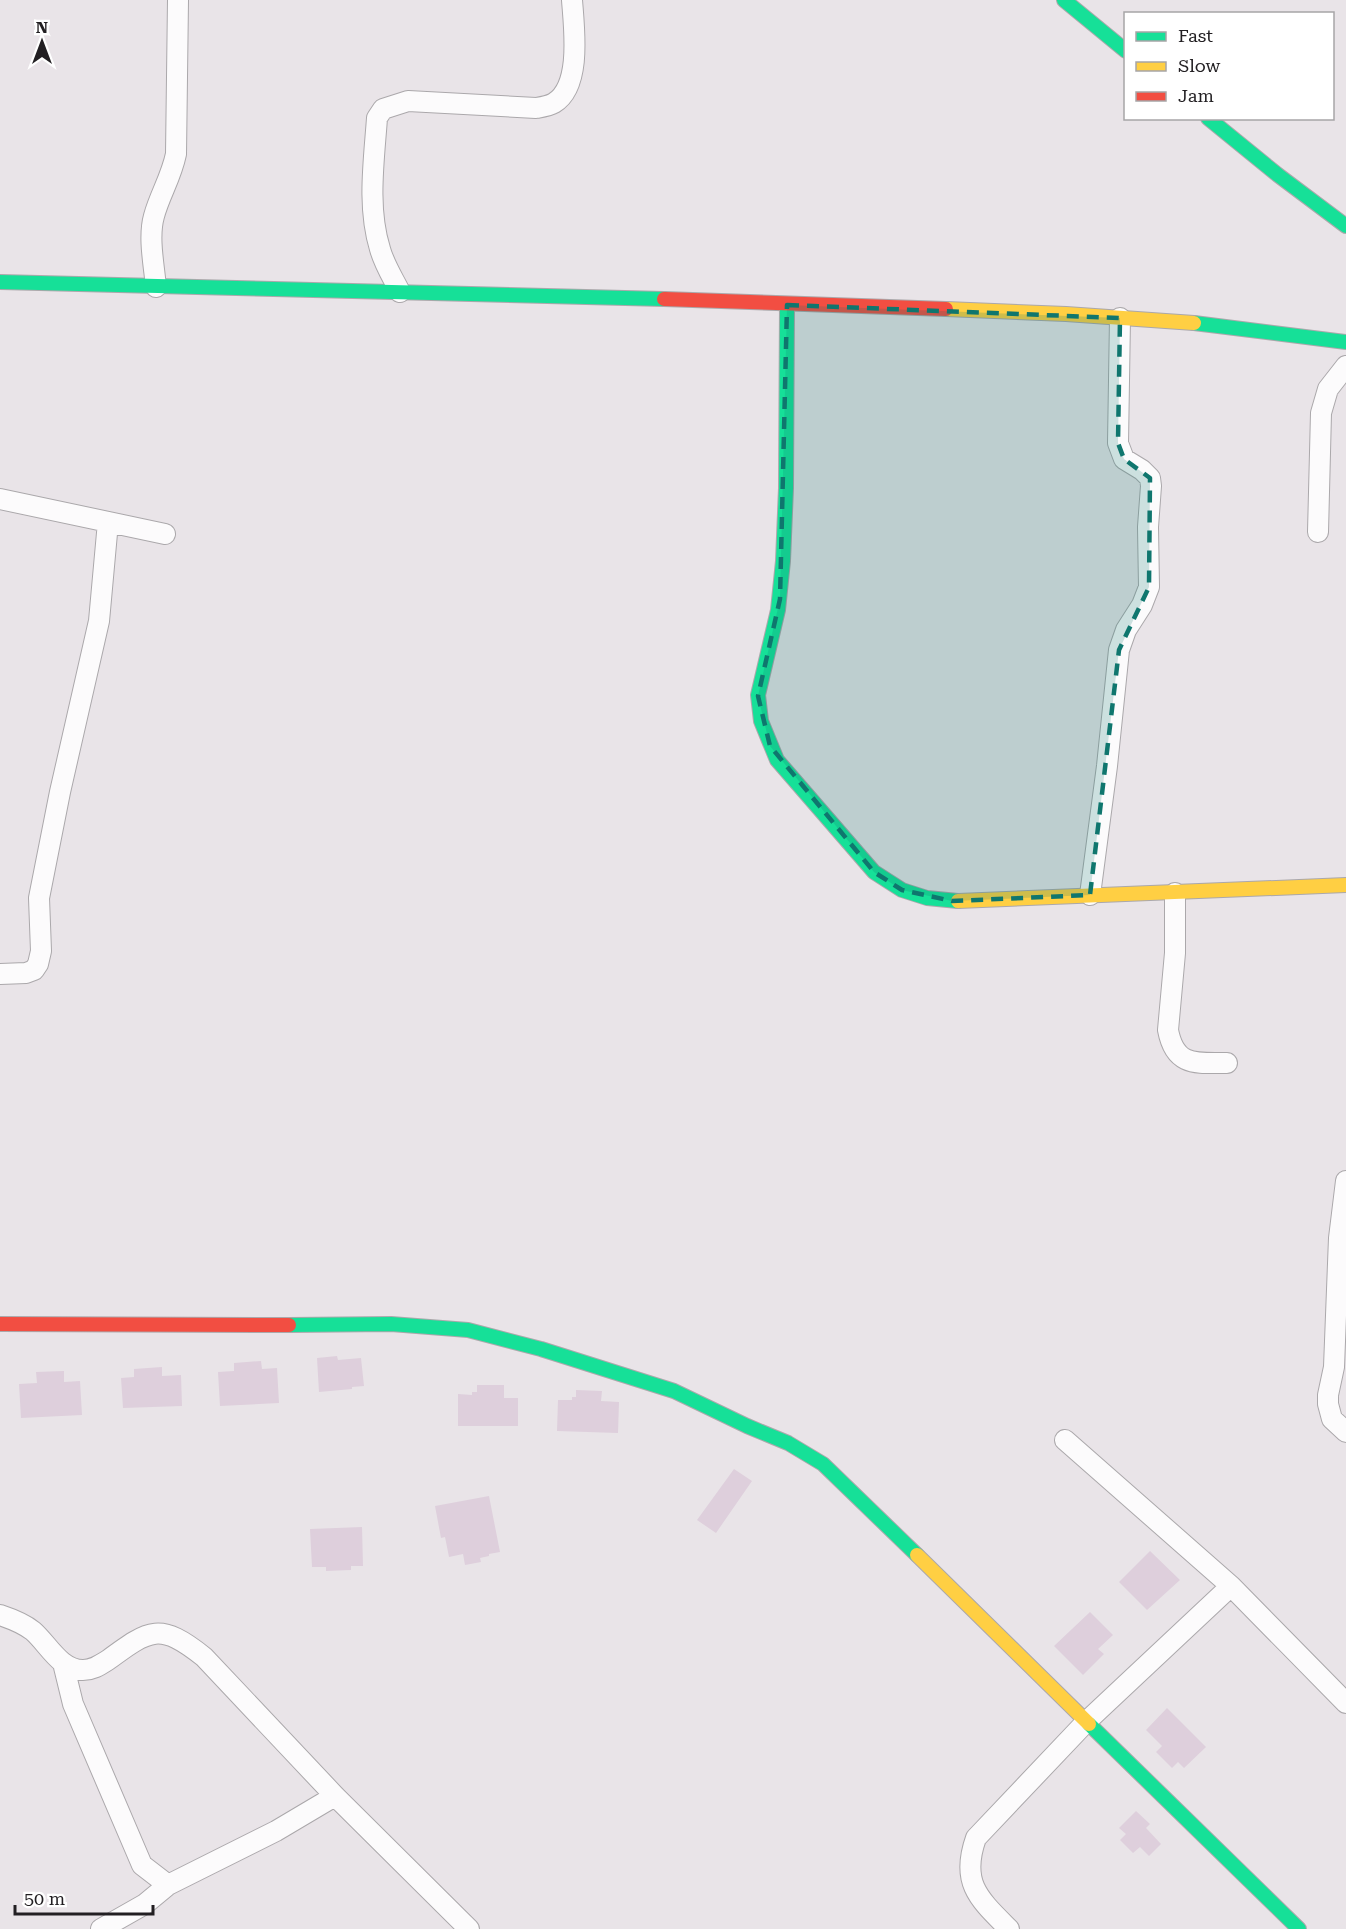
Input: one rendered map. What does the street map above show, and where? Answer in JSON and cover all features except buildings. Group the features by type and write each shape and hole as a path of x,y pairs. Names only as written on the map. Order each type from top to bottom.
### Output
{"street":[{"path":"156,287 153,217 172,173 176,154 178,0"},
{"path":"400,292 380,251 377,238 372,188 377,118 383,109 408,101 536,108 553,104 563,95 570,83 574,56 572,0"},
{"path":"1064,0 1124,50"},
{"path":"1210,120 1346,226"},
{"path":"0,282 858,305 1120,318 1279,331 1346,342"},
{"path":"787,304 784,517 780,599 758,696 760,716 777,760 874,872 902,890 927,898 952,901 1346,885"},
{"path":"1090,895 1119,650 1126,630 1142,606 1149,587 1150,478 1124,459 1118,443 1120,318"},
{"path":"1318,532 1321,413 1329,389 1346,366"},
{"path":"0,499 165,534"},
{"path":"0,974 26,973 34,970 38,964 41,951 39,898 60,792 99,621 108,522"},
{"path":"1174,893 1174,953 1168,1030 1170,1040 1174,1050 1191,1061 1227,1063"},
{"path":"1346,1181 1339,1238 1334,1367 1328,1404 1332,1419 1346,1432"},
{"path":"0,1324 198,1326 391,1324 468,1330 541,1348 674,1390 747,1426 788,1443 823,1464 1299,1929"},
{"path":"1065,1440 1231,1586 1346,1703"},
{"path":"1009,1929 981,1902 974,1887 970,1866 971,1852 976,1838 1086,1722 1231,1586"},
{"path":"0,1615 34,1632 63,1663 74,1669 91,1670 139,1637 152,1632 164,1633 190,1645 335,1796 469,1929"},
{"path":"63,1663 73,1704 142,1865 168,1885"},
{"path":"101,1929 144,1904 168,1885 276,1831 335,1796"}],"highlighted area":[{"path":"787,305 1120,318 1118,443 1124,459 1150,478 1149,587 1119,650 1090,895 952,901 902,890 874,872 770,746 758,696 780,599"}],"traffic: fast":[{"path":"1064,0 1124,49"},
{"path":"1210,120 1346,226"},
{"path":"0,282 664,299"},
{"path":"787,305 786,488 783,561 778,610 758,695 761,721 777,760 874,872 902,890 927,898 958,901"},
{"path":"1194,323 1346,342"},
{"path":"289,1325 391,1324 468,1330 541,1349 674,1391 788,1443 823,1464 917,1555"},
{"path":"1089,1724 1299,1929"}],"traffic: slow":[{"path":"946,309 1194,323"},
{"path":"958,901 1346,885"},
{"path":"917,1555 1089,1724"}],"traffic: jam":[{"path":"664,299 946,309"},
{"path":"0,1324 289,1325"}]}
